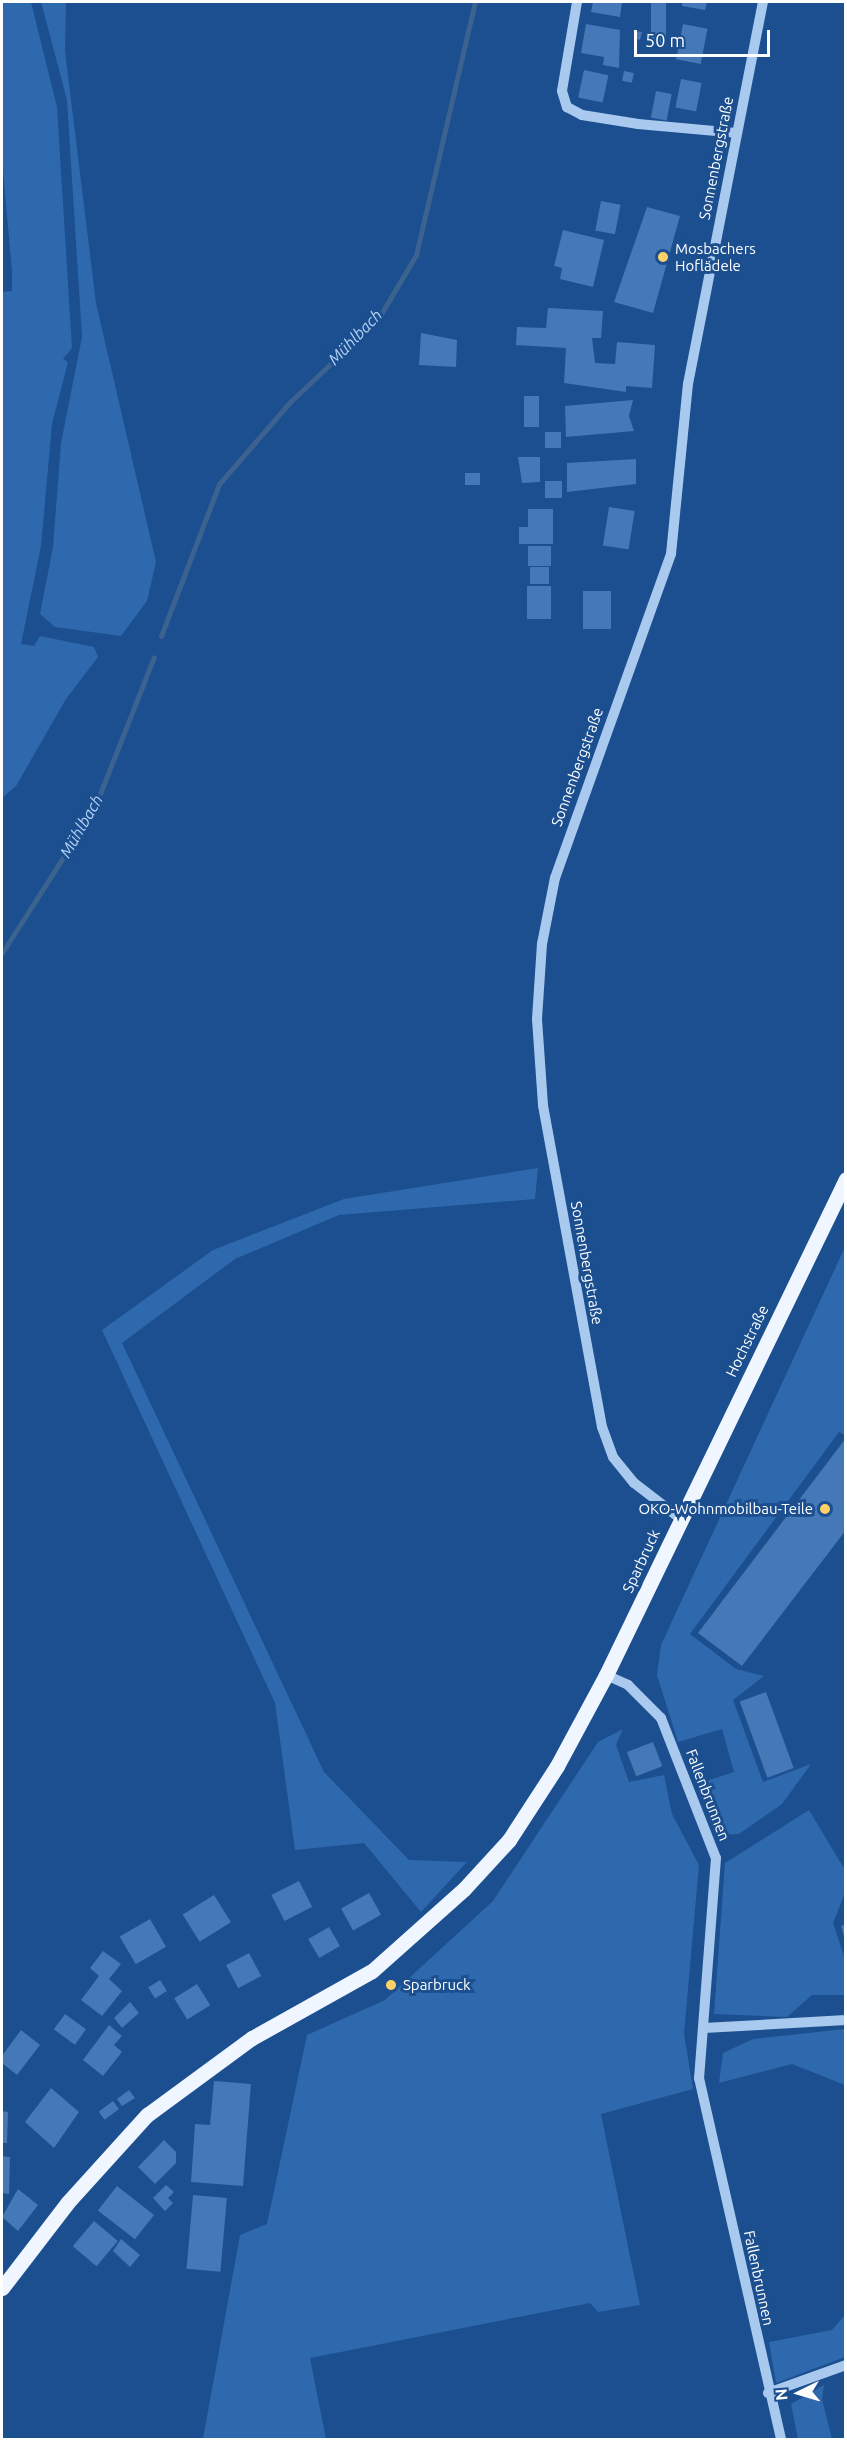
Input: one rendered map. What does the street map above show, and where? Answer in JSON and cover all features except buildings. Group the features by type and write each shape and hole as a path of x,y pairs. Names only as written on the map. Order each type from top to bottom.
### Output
{"main road":[{"name":"Hochstraße","path":"681,1519 846,1179"},
{"name":"Sparbruck","path":"2,2287 68,2202 147,2115 252,2038 372,1971 465,1890 537,1799 606,1675 681,1519"}],"street":[{"path":"577,2 562,91 567,107 582,115 638,124 736,133"},
{"name":"Sonnenbergstraße","path":"681,1519 634,1483 613,1457 602,1427 543,1105 537,1018 542,944 555,878 671,554 688,384 736,133 764,2"},
{"name":"Fallenbrunnen","path":"606,1675 628,1685 661,1718 716,1858 699,2078 768,2392 781,2439"},
{"path":"704,2028 846,2020"},
{"path":"768,2392 846,2365"}],"shaded area":[{"path":"2,2 31,2 57,107 72,348 63,359 68,362 52,424 41,546 21,644 34,646 40,636 94,647 98,657 66,699 16,786 2,798 2,292 12,291 12,271 2,160"},
{"path":"41,2 66,2 65,51 96,303 156,562 147,601 121,636 55,627 40,614 53,547 61,443 82,337 67,100"},
{"path":"538,1168 535,1199 339,1215 235,1259 122,1343 324,1772 409,1860 467,1862 421,1912 364,1843 295,1850 275,1703 102,1330 213,1250 344,1199"},
{"path":"845,1247 845,1435 839,1432 690,1634 736,1669 764,1676 733,1700 763,1782 811,1764 782,1804 739,1834 715,1835 697,1784 734,1772 722,1729 678,1742 657,1675 661,1645"},
{"path":"623,1729 616,1745 629,1782 664,1775 672,1814 699,1865 684,2034 693,2089 601,2114 640,2305 598,2312 590,2303 310,2358 326,2439 203,2439 240,2235 267,2224 307,2035 385,2000 493,1901 598,1742"},
{"path":"809,1810 845,1870 845,1893 833,1923 845,1959 845,1995 812,1995 787,2017 714,2014 725,1863"},
{"path":"845,2029 845,2085 792,2064 719,2083 723,2053 753,2039"},
{"path":"845,2315 845,2357 776,2383 769,2342 832,2330"},
{"path":"824,2385 822,2399 832,2439 798,2439 791,2404"}],"waterway":[{"name":"Mühlbach","path":"161,636 219,484 290,402 378,319 416,255 475,2"},
{"name":"Mühlbach","path":"2,953 94,809 154,657"}],"place":[{"name":"Mosbachers Hoflädele","path":"663,257"},
{"name":"OKO-Wohnmobilbau-Teile","path":"825,1509"},
{"name":"Sparbruck","path":"391,1985"}]}
